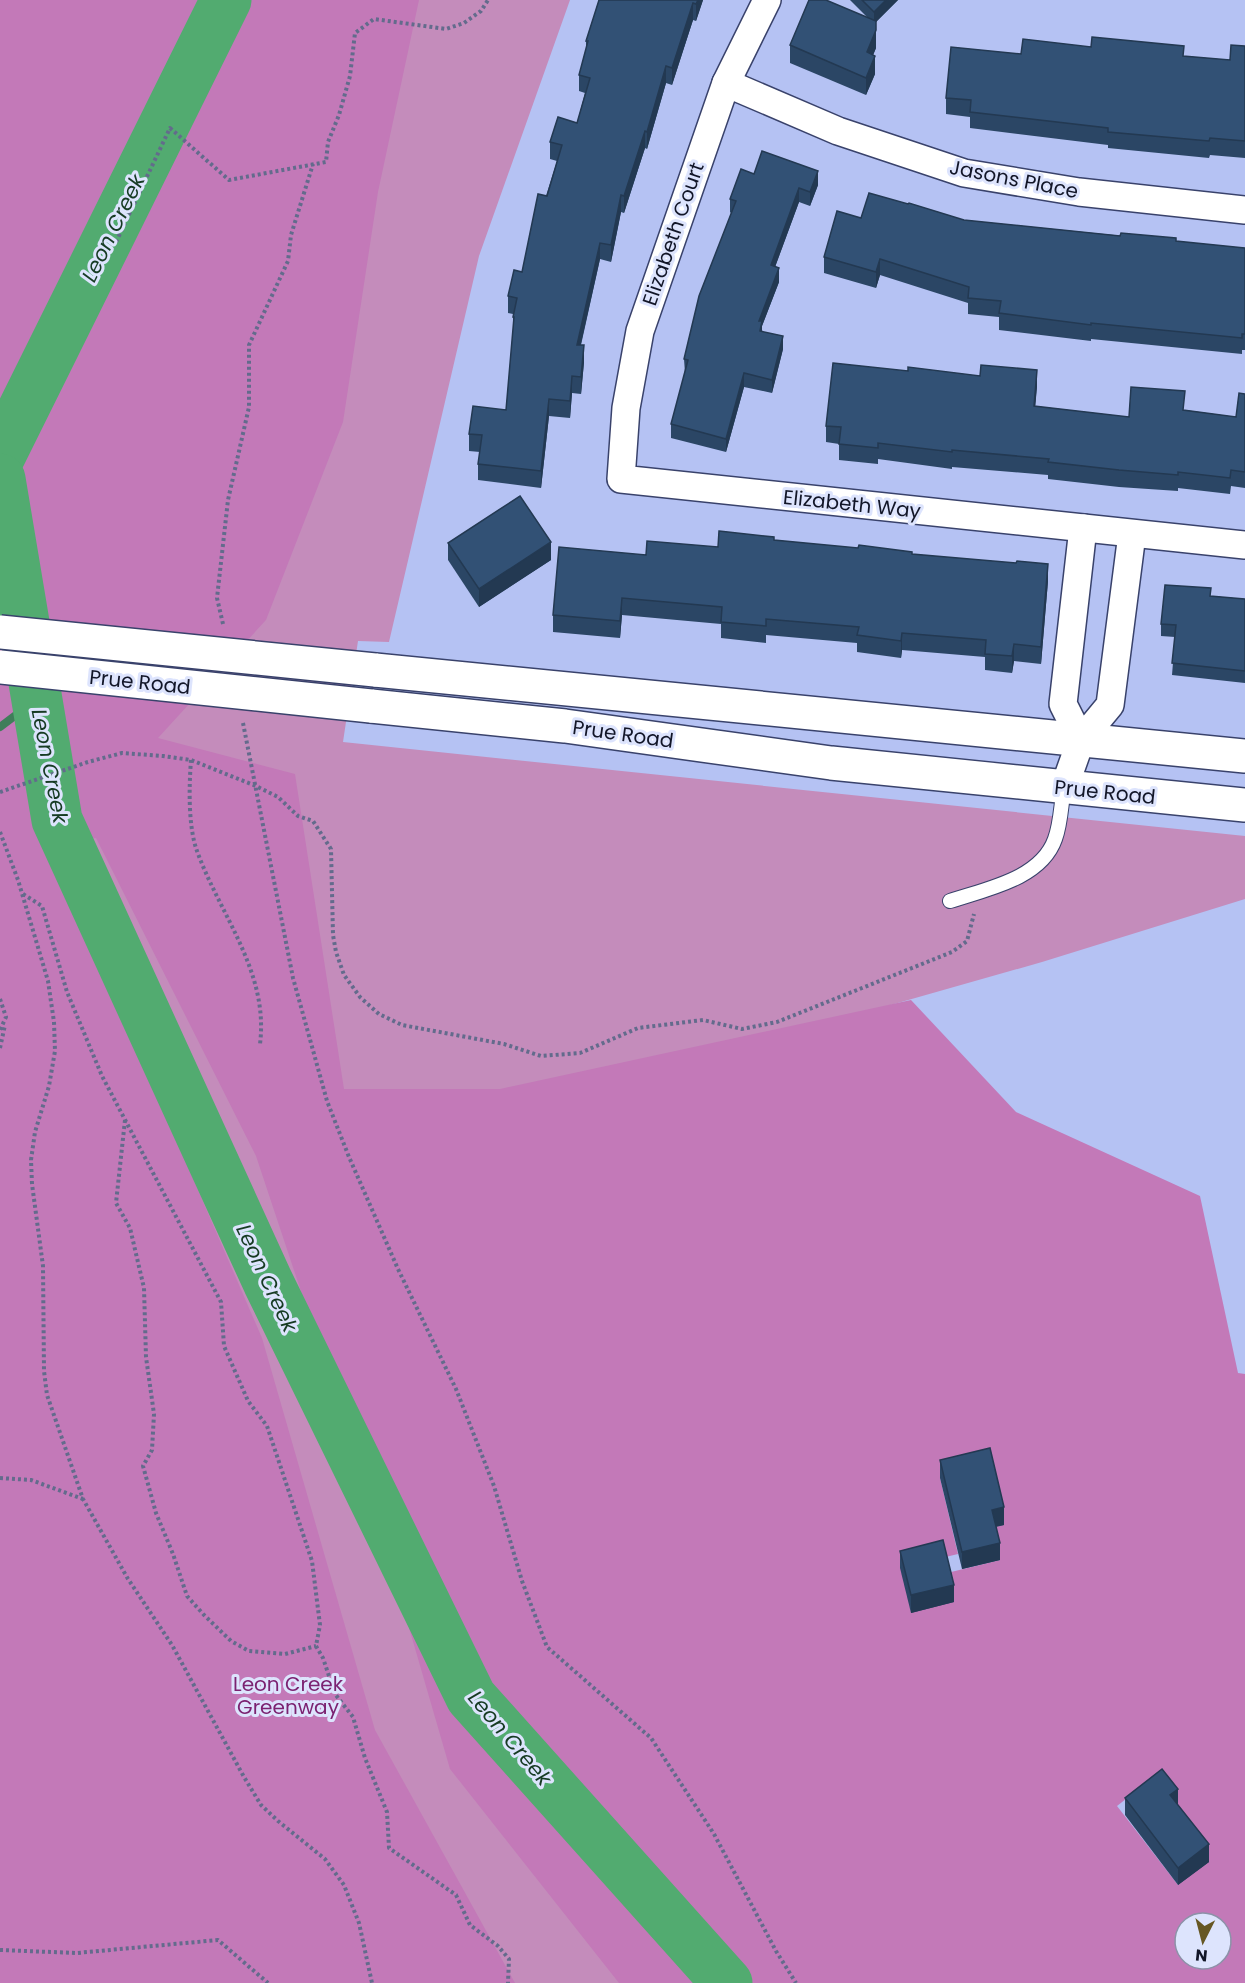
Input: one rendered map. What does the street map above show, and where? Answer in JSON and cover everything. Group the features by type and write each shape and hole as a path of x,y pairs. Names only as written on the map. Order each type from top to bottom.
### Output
{"main road":[{"name":"Prue Road","path":"0,632 1245,756"},
{"name":"Prue Road","path":"0,667 564,726 831,763 1245,806"}],"street":[{"name":"Elizabeth Court","path":"621,479 626,408 640,331 726,83 766,0"},
{"name":"Jasons Place","path":"726,83 838,131 964,173 1079,192 1245,210"},
{"name":"Elizabeth Way","path":"621,479 1245,545"},
{"path":"1082,740 1064,704 1083,528"},
{"path":"1064,788 1082,740 1110,705 1132,534"}],"lane":[{"path":"950,902 1017,877 1041,862 1055,839 1064,788"}],"path":[{"path":"116,242 170,128 229,180 326,162 328,142 339,115 350,76 355,33 374,19 446,29 464,23 481,11 488,0"},
{"path":"225,633 217,598 228,500 249,407 249,345 288,261 291,235 313,164"},
{"path":"241,715 293,978 327,1101 398,1269 456,1389 494,1486 522,1581 547,1647 651,1738 714,1834 776,1952 796,1983"},
{"path":"0,792 122,753 191,760 256,786 278,797 298,816 313,821 331,849 333,934 336,952 344,975 360,997 379,1014 402,1025 504,1044 541,1056 580,1053 638,1028 704,1020 742,1029 777,1022 952,952 967,941 975,913"},
{"path":"191,760 189,788 196,849 252,970 261,1004 260,1044"},
{"path":"0,832 22,893 48,981 54,1022 55,1051 49,1086 35,1132 31,1160 42,1266 44,1371 47,1395 83,1499 128,1578 172,1645 244,1777 261,1804 278,1821 325,1859 344,1885 359,1923 372,1983"},
{"path":"22,893 42,906 67,992 102,1076 221,1302 224,1346 248,1401 267,1426 312,1561 320,1625 316,1646 323,1658 335,1694 353,1717 365,1758 387,1812 389,1848 456,1895 470,1924 498,1946 509,1959 508,1983"},
{"path":"0,999 6,1017 0,1048"},
{"path":"0,1030 6,1017"},
{"path":"125,1119 116,1203 130,1228 144,1288 146,1357 154,1414 152,1450 143,1466 156,1513 187,1596 231,1641 249,1651 285,1654 316,1646"},
{"path":"0,1478 31,1480 83,1499"},
{"path":"0,1950 77,1953 218,1940 268,1983"}],"green space":[{"name":"Leon Creek Greenway","path":"0,0 570,0 479,256 389,642 358,641 343,742 1245,836 1245,899 1042,962 370,1153 783,1983 0,1983"},
{"path":"0,0 419,0 378,192 343,422 266,620 158,738 295,774 344,1089 500,1089 911,1000 1016,1112 1200,1196 1238,1373 1245,1374 1245,1983 619,1983 450,1769 383,1538 256,1156 96,838 52,843 118,1005 262,1338 375,1730 515,1983 0,1983","holes":["940,1478 1003,1524 992,1527 1000,1560 947,1573 900,1568 958,1554","1131,1795 1178,1885 1117,1806"]}],"building":[{"path":"599,0 698,0 696,4 693,3 672,68 666,66 647,132 645,131 624,196 621,195 611,245 600,243 577,345 584,345 581,377 572,376 570,401 549,399 541,471 478,464 482,435 469,434 473,406 506,410 513,317 517,298 508,296 514,270 522,272 538,194 547,196 562,145 550,142 558,117 577,123 590,78 579,75 588,41 586,41"},
{"path":"809,0 826,0 876,21 876,30 867,52 875,56 866,78 790,45"},
{"path":"862,0 886,0 874,12"},
{"path":"1092,37 1184,46 1183,56 1230,60 1231,45 1245,46 1245,141 1210,138 1209,141 1108,132 1108,128 970,112 971,100 946,98 951,47 1021,54 1023,39 1091,47"},
{"path":"762,151 818,171 810,192 799,188 771,265 779,268 759,321 762,321 760,331 783,336 772,380 744,373 726,439 671,424 688,360 684,359 699,296 736,201 730,199 741,169 754,174"},
{"path":"869,193 964,220 1120,236 1121,233 1176,238 1176,241 1245,248 1245,334 1242,334 1242,338 1091,323 1091,325 999,313 1001,301 968,298 969,287 880,259 876,272 824,257 837,211 861,218"},
{"path":"833,363 908,371 908,367 980,376 981,365 1037,370 1034,406 1129,417 1131,387 1185,391 1183,410 1236,417 1239,393 1245,394 1245,472 1231,470 1230,478 1178,472 1178,475 1048,462 1049,459 952,450 952,452 878,443 878,448 839,444 841,427 826,426"},
{"path":"520,496 551,542 479,589 448,543"},
{"path":"719,531 774,537 774,540 858,548 859,545 912,552 912,554 1048,564 1041,647 1014,644 1012,656 985,654 986,640 902,633 901,641 857,635 859,627 766,619 766,626 721,622 722,607 622,598 620,621 553,615 559,547 646,555 647,541 718,547"},
{"path":"1165,585 1211,588 1210,596 1245,599 1245,671 1172,663 1176,625 1161,624"},
{"path":"990,1448 1004,1507 992,1510 1000,1543 962,1552 940,1460"},
{"path":"943,1540 954,1585 911,1595 900,1551"},
{"path":"1162,1769 1178,1789 1170,1795 1209,1844 1178,1868 1125,1798"}],"waterway":[{"name":"Leon Creek","path":"0,456 226,0"},
{"name":"Leon Creek","path":"0,479 57,820 268,1282 471,1697 727,1983"},
{"path":"0,727 37,699"}]}
